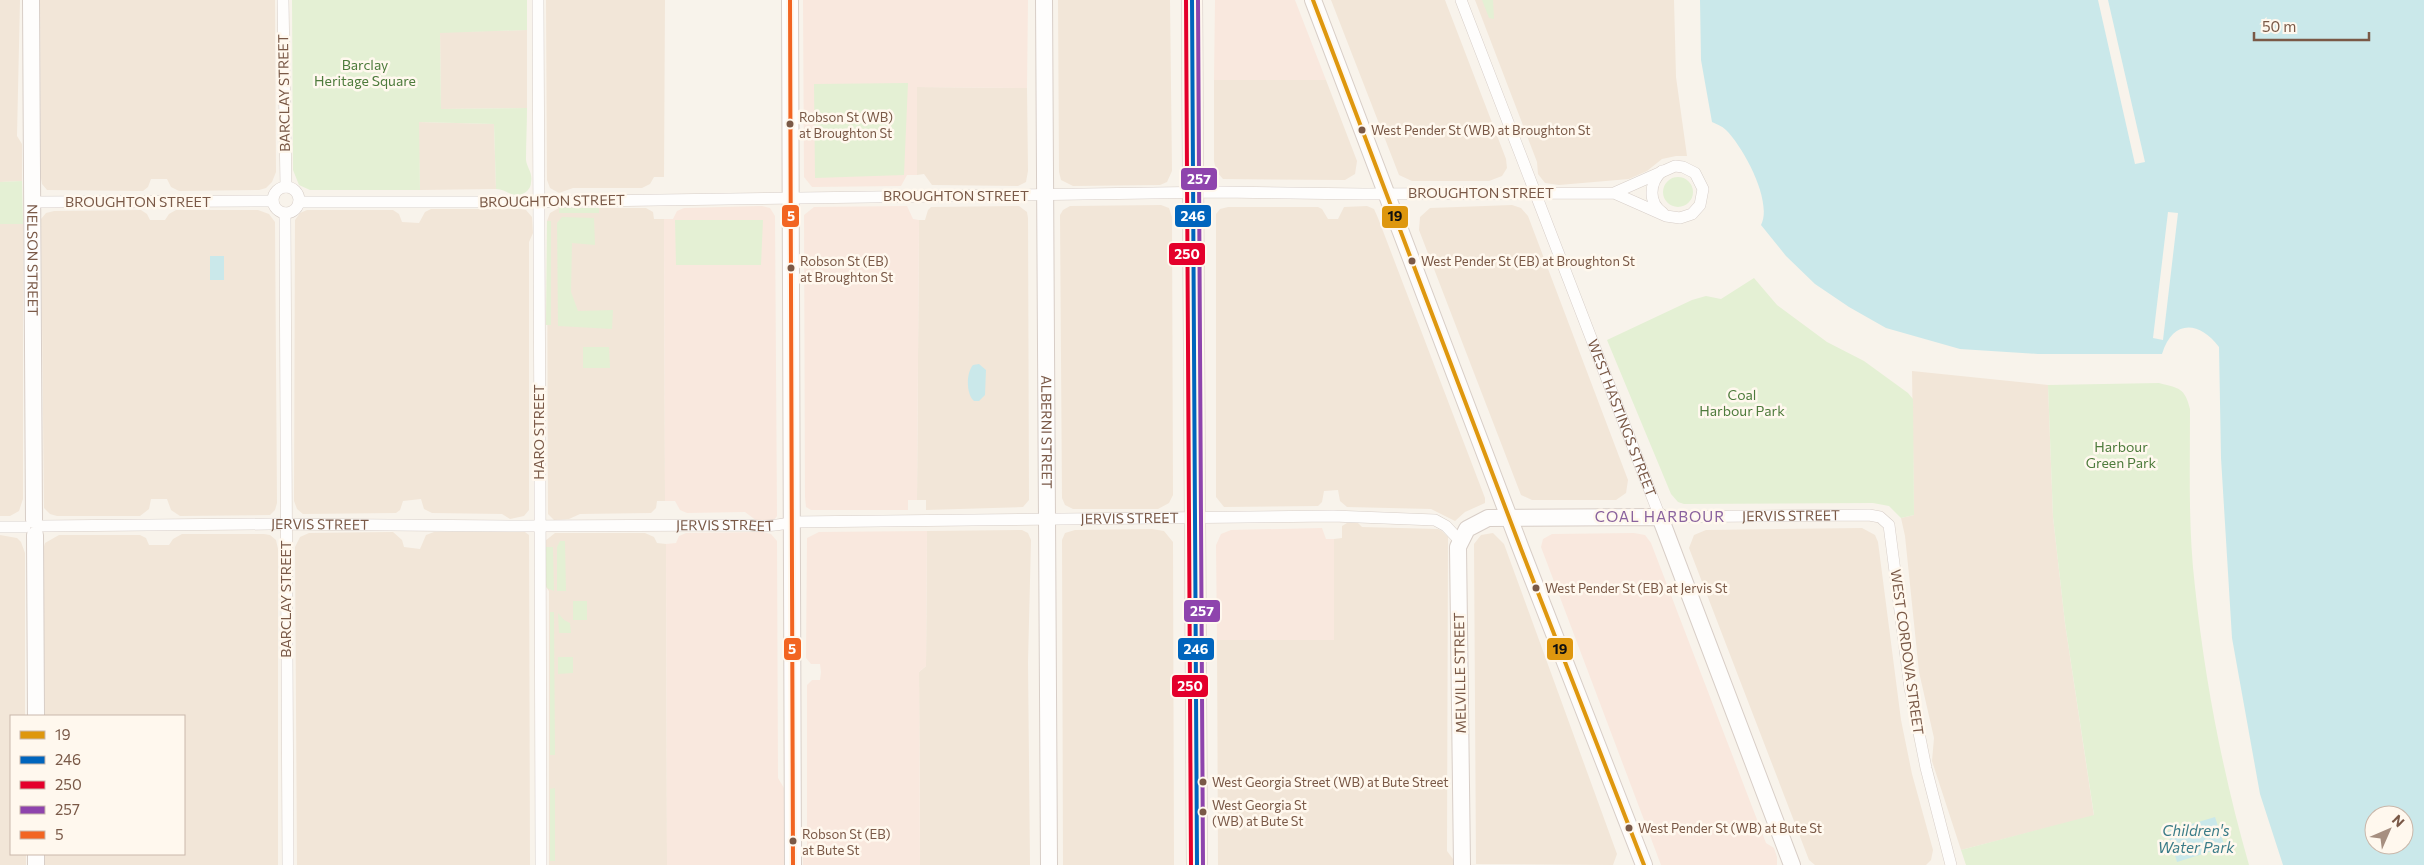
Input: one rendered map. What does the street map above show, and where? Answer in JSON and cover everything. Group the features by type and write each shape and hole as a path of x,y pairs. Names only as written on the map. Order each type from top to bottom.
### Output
{"highway":[{"path":"1192,0 1197,865"}],"street":[{"name":"NELSON STREET","path":"31,0 36,715"},
{"name":"BARCLAY STREET","path":"283,0 286,187"},
{"name":"HARO STREET","path":"538,0 541,865"},
{"path":"790,0 793,865"},
{"name":"ALBERNI STREET","path":"1044,0 1048,865"},
{"path":"1313,0 1509,517 1644,865"},
{"name":"WEST HASTINGS STREET","path":"1461,0 1792,865"},
{"name":"BROUGHTON STREET","path":"299,202 1045,196 1193,192 1388,194 1614,193 1666,216 1680,218 1692,214 1700,205 1704,195 1702,183 1695,173 1683,167 1667,168 1614,193"},
{"path":"1666,216 1659,211 1652,196 1655,179 1667,168"},
{"path":"286,187 294,190 299,202 293,211 285,213 275,208 272,201 275,193 286,187"},
{"name":"BROUGHTON STREET","path":"33,202 272,201"},
{"name":"BARCLAY STREET","path":"285,213 288,865"},
{"name":"JERVIS STREET","path":"1509,517 1869,515 1880,517 1889,525"},
{"name":"JERVIS STREET","path":"0,527 286,524 748,525 760,527 792,522 1333,516 1431,519 1446,526 1460,541"},
{"path":"1460,541 1473,524 1488,518 1509,517"},
{"name":"WEST CORDOVA STREET","path":"1889,525 1910,688 1926,768 1951,865"},
{"name":"MELVILLE STREET","path":"1460,541 1458,554 1462,865"}],"shaded area":[{"path":"0,0 20,0 17,136 22,144 22,181 0,182"},
{"path":"40,0 275,0 276,172 272,182 266,188 259,190 179,191 171,187 167,179 151,179 148,187 143,191 47,190 42,184 41,178"},
{"path":"546,0 665,0 664,177 654,177 650,184 642,188 573,188 559,193 550,188 547,180"},
{"path":"803,0 1028,0 1027,88 917,87 917,175 907,175 901,186 812,187 804,177"},
{"path":"1058,0 1170,0 1172,171 1167,182 1160,185 1073,186 1061,180 1059,172"},
{"path":"1215,0 1295,0 1326,80 1214,80"},
{"path":"1331,0 1445,0 1506,159 1507,168 1502,176 1489,181 1412,181 1399,175"},
{"path":"1475,0 1674,0 1676,77 1687,156 1662,159 1647,171 1629,179 1559,185 1545,183 1538,174 1537,162"},
{"path":"527,30 527,108 441,109 440,32"},
{"path":"1214,80 1326,80 1357,161 1355,174 1345,180 1223,179 1216,171 1214,161"},
{"path":"917,87 1027,88 1028,171 1026,182 1018,186 932,185 924,174 917,175"},
{"path":"418,122 494,124 496,189 420,190"},
{"path":"1161,205 1169,208 1172,217 1173,495 1169,503 1158,509 1073,509 1065,505 1062,498 1060,215 1063,210 1070,206"},
{"path":"1512,205 1521,208 1528,216 1628,480 1626,493 1616,500 1532,500 1521,495 1419,230 1420,217 1430,208"},
{"path":"762,206 770,208 775,216 777,516 774,520 757,521 745,512 687,513 680,510 675,501 665,501 664,219 673,219 677,211 684,208"},
{"path":"907,206 913,219 919,220 917,500 908,500 908,510 811,510 806,507 805,497 804,215 814,207"},
{"path":"1019,206 1027,212 1028,218 1029,500 1023,507 926,510 926,500 917,500 919,220 925,220 931,207"},
{"path":"1367,206 1374,209 1378,218 1485,498 1485,503 1465,512 1455,521 1431,509 1347,507 1340,501 1338,490 1324,491 1322,502 1318,506 1224,507 1216,497 1216,214 1220,209 1228,207 1318,207 1322,209 1328,219 1338,219 1344,207"},
{"path":"559,208 646,208 653,212 654,219 664,219 665,501 657,501 656,508 651,513 580,514 569,519 554,520 548,514 547,221 550,213"},
{"path":"431,209 520,209 526,210 532,217 533,233 529,242 529,510 524,516 510,519 502,514 432,513 424,509 421,499 403,501 400,510 396,513 303,514 297,509 294,501 295,220 300,213 307,210 393,210 399,214 402,222 419,223 425,212"},
{"path":"141,210 147,214 150,220 165,220 169,214 176,210 258,210 269,214 275,222 277,503 275,510 270,515 180,516 171,510 167,499 151,499 149,509 140,516 57,516 50,514 44,508 41,219 46,213 54,211"},
{"path":"0,224 23,224 23,499 19,511 10,516 0,516"},
{"path":"1912,371 2048,385 2053,517 2065,623 2094,816 1961,850 1932,761 1934,738 1919,672 1905,536 1901,518 1914,515"},
{"path":"1347,523 1358,523 1362,527 1438,529 1448,537 1447,851 1453,859 1453,865 1218,865 1217,640 1334,640 1334,539 1342,538 1342,526"},
{"path":"1322,528 1326,539 1334,539 1334,640 1217,640 1216,545 1221,534 1231,530"},
{"path":"1862,528 1875,535 1878,542 1901,720 1912,774 1933,850 1931,860 1926,865 1815,865 1809,860 1689,548 1694,535 1706,530"},
{"path":"1152,529 1164,531 1173,542 1174,865 1063,865 1062,540 1065,533 1075,530"},
{"path":"1022,530 1028,533 1031,540 1028,662 1030,865 920,865 919,672 926,666 927,531"},
{"path":"927,531 926,666 919,672 920,865 803,865 803,853 807,846 807,685 812,680 820,680 821,672 820,664 811,664 806,658 807,538 819,532"},
{"path":"393,532 402,540 404,547 420,549 426,535 434,532 525,532 529,535 530,865 297,865 295,547 300,537 309,533"},
{"path":"763,532 771,534 777,541 778,778 784,788 784,865 667,865 666,544 676,543 679,536 686,533"},
{"path":"555,533 645,533 654,537 657,543 666,544 667,865 549,865 549,591 544,584 545,541"},
{"path":"1493,533 1504,544 1617,854 1613,865 1476,864 1474,544 1481,535"},
{"path":"1634,533 1645,535 1651,543 1766,843 1774,848 1777,865 1661,865 1541,547 1543,539 1552,534"},
{"path":"182,534 264,534 270,535 276,540 278,549 278,865 45,865 45,855 185,855 185,715 44,715 43,550 45,543 59,535 140,535 146,538 149,545 169,545 173,539"},
{"path":"0,535 17,538 21,542 25,553 25,715 10,715 10,855 26,855 26,865 0,865"}],"green space":[{"name":"Barclay Heritage Square","path":"292,0 527,0 527,30 440,33 441,109 527,108 526,160 531,173 528,190 522,194 515,195 496,189 494,124 419,122 420,190 310,190 299,185 293,170"},
{"path":"1482,0 1493,0 1494,19 1489,18"},
{"path":"908,83 904,175 815,178 814,84"},
{"path":"1678,177 1689,181 1693,192 1689,203 1678,207 1667,203 1663,192 1667,181"},
{"path":"22,181 23,224 0,224 0,182"},
{"path":"559,208 599,208 599,213 559,213"},
{"path":"562,217 594,218 595,245 572,243 571,292 578,311 613,310 612,329 558,326 557,223"},
{"path":"675,220 763,220 761,265 676,265"},
{"path":"547,221 551,221 551,325 546,325"},
{"name":"Coal Harbour Park","path":"1754,278 1777,305 1827,342 1864,361 1908,393 1913,399 1914,515 1901,518 1889,506 1873,503 1684,504 1678,502 1671,494 1607,340 1692,300 1706,296 1721,299"},
{"path":"583,347 609,347 610,368 583,368"},
{"name":"Harbour Green Park","path":"2159,383 2180,390 2186,397 2190,409 2191,543 2199,622 2216,728 2231,797 2249,865 1966,865 1961,850 2094,815 2065,623 2053,517 2048,385"},
{"path":"560,541 565,541 566,591 557,591 557,547"},
{"path":"545,547 553,547 554,591 547,588 546,584"},
{"path":"573,601 587,601 587,620 573,620"},
{"path":"550,612 554,612 555,755 550,755"},
{"path":"558,613 564,620 570,623 571,633 559,633"},
{"path":"558,657 573,657 573,673 558,674"},
{"path":"555,788 555,861 550,861 550,789"}],"water":[{"path":"1700,0 2424,0 2424,865 2283,865 2260,794 2232,638 2221,458 2219,347 2211,338 2203,332 2187,328 2173,334 2162,354 2038,354 1960,349 1886,328 1849,307 1815,284 1786,256 1761,225 1764,215 1760,190 1741,149 1721,126 1712,122 1701,60"},
{"path":"210,256 224,256 224,280 210,280"},
{"path":"979,364 986,370 985,395 979,401 974,401 969,394 968,378 973,365"},
{"name":"Children's Water Park","path":"2215,817 2225,847 2177,862 2174,852 2180,844 2170,840 2168,831"}],"pier":[{"path":"2098,0 2108,0 2145,162 2135,164"},
{"path":"2168,212 2178,213 2163,340 2153,338"}],"transit line":[{"name":"5","path":"790,0 793,865"},
{"name":"250","path":"1186,0 1191,865"},
{"name":"246","path":"1192,0 1197,865"},
{"name":"257","path":"1198,0 1203,865"},
{"name":"19","path":"1313,0 1521,549 1644,865"}],"place":[{"name":"Robson St (WB) at Broughton St","path":"790,124"},
{"name":"West Pender St (WB) at Broughton St","path":"1362,130"},
{"name":"West Pender St (EB) at Broughton St","path":"1412,261"},
{"name":"Robson St (EB) at Broughton St","path":"791,268"},
{"name":"West Pender St (EB) at Jervis St","path":"1536,588"},
{"name":"West Georgia Street (WB) at Bute Street","path":"1203,782"},
{"name":"West Georgia St (WB) at Bute St","path":"1203,812"},
{"name":"West Pender St (WB) at Bute St","path":"1629,828"},
{"name":"Robson St (EB) at Bute St","path":"793,841"}],"district":[{"name":"COAL HARBOUR","path":"1660,517"}]}
